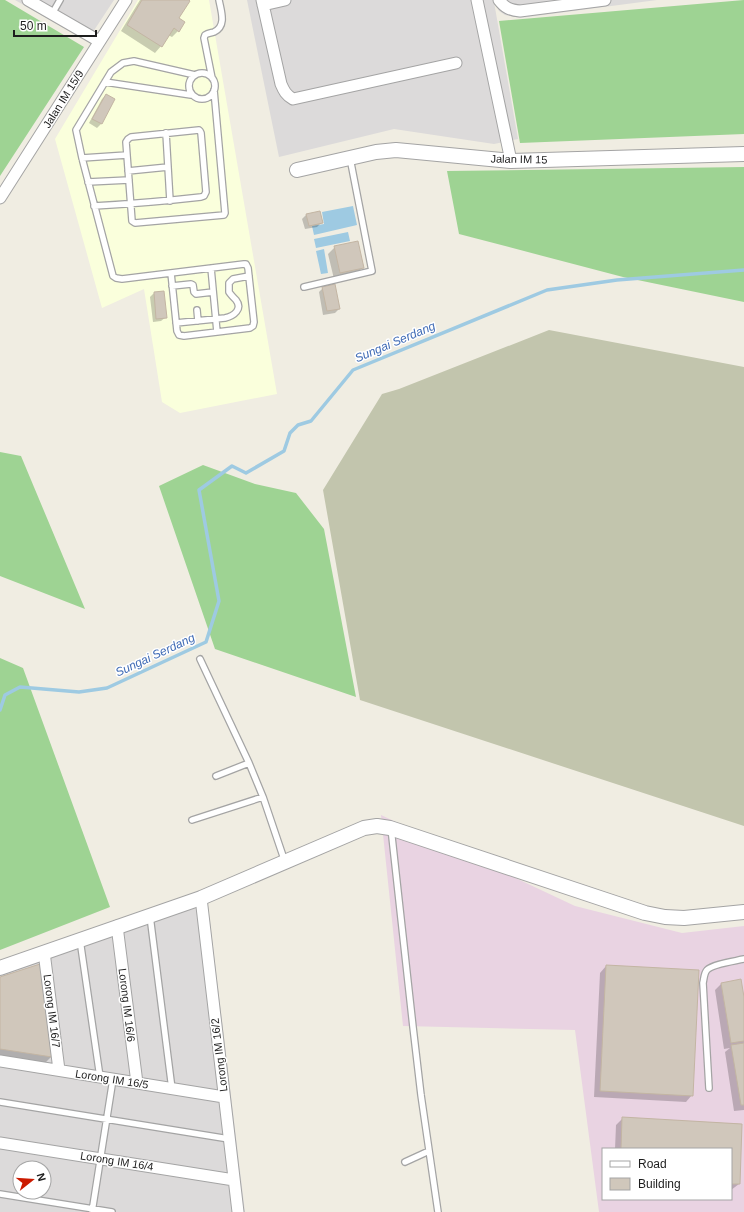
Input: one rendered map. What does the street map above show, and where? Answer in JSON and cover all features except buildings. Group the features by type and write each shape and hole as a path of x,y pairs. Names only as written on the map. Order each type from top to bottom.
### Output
{"street":[{"path":"28,0 99,41"},
{"name":"Jalan IM 15/9","path":"0,198 126,0"},
{"path":"285,0 263,2 281,84 284,92 293,99 456,63"},
{"path":"477,0 511,161"},
{"path":"498,0 503,6 511,10 520,11 605,0"},
{"name":"Jalan IM 15","path":"297,170 376,152 396,150 511,161 744,154"},
{"path":"0,968 201,898 364,828 377,826 390,828 645,913 665,917 684,918 744,912"},
{"name":"Lorong IM 16/2","path":"201,898 238,1212"},
{"name":"Lorong IM 16/6","path":"117,926 137,1083"},
{"name":"Lorong IM 16/7","path":"44,952 59,1070"},
{"name":"Lorong IM 16/5","path":"0,1061 224,1097"},
{"name":"Lorong IM 16/4","path":"0,1143 234,1180"}],"lane":[{"path":"52,14 60,0"},
{"path":"94,206 130,204 170,201 204,196 206,192 200,131 130,137 126,142 130,204 132,221 223,216 225,214 214,90 215,86 204,38 205,35 214,32 222,25 219,0"},
{"path":"171,273 177,333 181,336 250,328 253,326 254,322 249,276 246,264 244,264 122,279 113,276 94,206 76,130 113,69 123,63 134,61 195,75 202,73 212,78"},
{"path":"191,94 188,86 189,82 195,75"},
{"path":"105,82 191,94 198,99 206,99 213,94 214,90"},
{"path":"166,133 170,201"},
{"path":"82,158 127,155"},
{"path":"304,288 372,271 350,158"},
{"path":"128,171 168,167"},
{"path":"88,182 129,180"},
{"path":"211,268 217,332"},
{"path":"176,323 230,317 235,314 238,305 237,301 229,292 229,283 233,279 249,276"},
{"path":"172,286 191,284 193,285 194,292 196,294 213,292"},
{"path":"197,310 198,321"},
{"path":"200,659 263,797 285,862"},
{"path":"216,776 249,764"},
{"path":"192,820 263,797"},
{"path":"390,828 412,1027 438,1212"},
{"path":"150,915 172,1089"},
{"path":"80,940 100,1077"},
{"path":"709,1088 703,983 704,975 706,970 711,967 744,958"},
{"path":"92,1210 113,1079"},
{"path":"0,1102 229,1139"},
{"path":"405,1162 429,1151"},
{"path":"0,1194 112,1212"}],"shaded area":[{"path":"15,0 114,0 87,41"},
{"path":"138,0 209,0 277,394 180,413 162,402 144,289 102,308 55,139"},
{"path":"247,0 657,0 520,18 505,15 499,11 494,2 518,139 494,144 394,129 279,157"},
{"path":"549,330 744,367 744,826 360,700 323,490 382,394 399,389"},
{"path":"381,815 575,906 682,933 744,926 744,1212 599,1212 575,1030 403,1026"},
{"path":"207,897 245,1212 0,1212 0,960"}],"green space":[{"path":"0,0 5,0 84,47 0,176"},
{"path":"744,0 744,134 520,143 499,21"},
{"path":"744,167 744,302 623,277 459,234 447,171"},
{"path":"0,452 21,456 85,609 0,576"},
{"path":"203,465 255,484 296,493 324,529 356,697 215,649 159,486"},
{"path":"0,658 23,668 110,907 0,950"}],"water":[{"path":"353,206 357,225 314,235 312,226 324,224 322,212"},
{"path":"348,232 350,241 316,248 314,239"},
{"path":"324,249 328,273 321,274 316,251"}],"waterway":[{"name":"Sungai Serdang","path":"0,710 5,695 20,687 79,692 107,688 206,642 219,601 199,490 232,466 246,473 284,451 290,433 298,425 311,421 353,370 547,290 617,280 744,270"}]}
